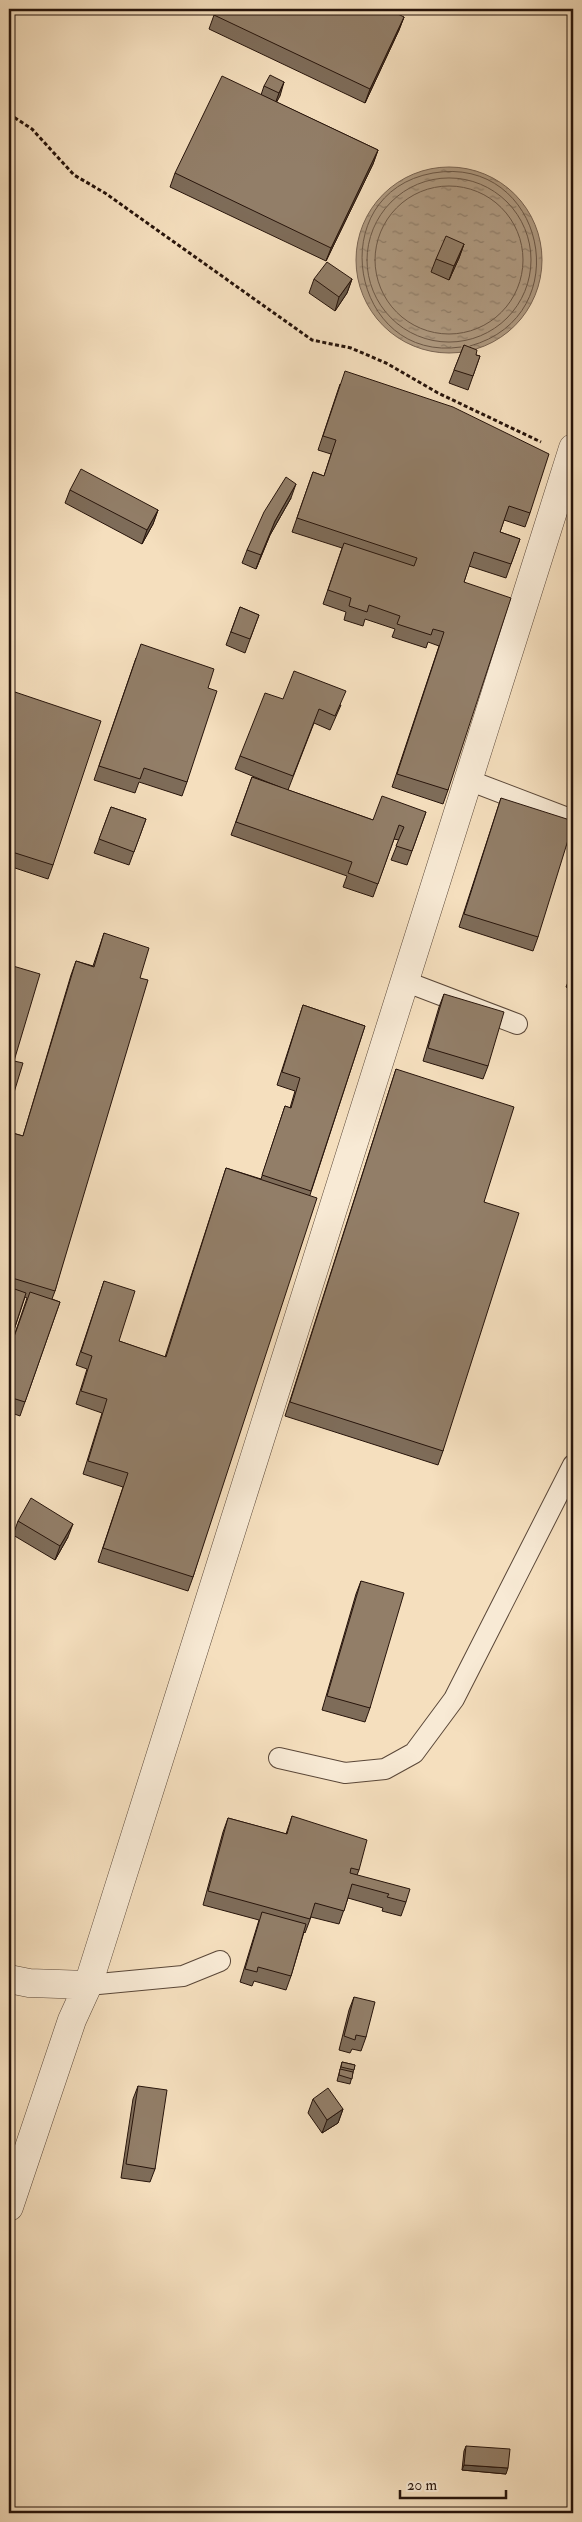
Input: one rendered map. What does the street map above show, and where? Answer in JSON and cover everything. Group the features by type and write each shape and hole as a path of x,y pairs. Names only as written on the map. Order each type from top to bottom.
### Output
{"street":[{"path":"9,2207 72,2020 88,1985 572,452"},
{"path":"9,1979 29,1983 88,1985"}],"lane":[{"path":"468,780 573,820"},
{"path":"404,981 517,1024"},
{"path":"279,1758 345,1773 385,1769 414,1753 454,1699 573,1465"},
{"path":"88,1985 183,1976 220,1961"}],"path":[{"path":"9,114 32,129 74,175 105,193 312,340 351,348 386,363 438,394 572,452"}],"water":[{"path":"440,167 458,167 485,174 515,194 535,224 542,251 542,269 535,296 515,326 485,346 458,353 440,353 422,349 405,342 390,332 377,319 367,304 360,287 356,269 356,251 360,233 367,216 377,201 390,188 405,178 422,171"}],"building":[{"path":"217,9 388,9 404,17 370,89 214,15"},
{"path":"270,75 284,82 279,93 264,86"},
{"path":"222,76 378,150 331,248 175,173"},
{"path":"446,236 464,244 454,266 436,259"},
{"path":"327,262 352,279 339,297 314,279"},
{"path":"464,345 477,350 476,355 480,356 473,376 454,370"},
{"path":"345,371 453,407 549,454 530,513 509,506 500,532 520,539 511,564 474,552 464,582 511,598 448,790 397,774 444,632 433,629 431,635 397,624 400,616 369,605 367,612 349,606 351,598 328,590 344,543 414,566 417,558 297,518 313,472 324,476 336,440 323,436"},
{"path":"81,469 158,510 147,530 70,490"},
{"path":"286,477 296,484 275,521 261,555 247,550 264,512"},
{"path":"240,607 259,615 250,639 231,632"},
{"path":"141,644 214,669 208,688 217,691 187,782 144,768 140,779 99,766"},
{"path":"294,671 346,691 335,716 319,709 293,776 240,756 265,693 283,699"},
{"path":"9,690 101,721 53,865 9,851"},
{"path":"252,777 373,820 382,796 426,812 412,851 396,846 404,827 399,825 378,884 348,873 352,862 236,822"},
{"path":"501,798 573,821 538,937 464,914"},
{"path":"111,807 146,819 134,852 99,839"},
{"path":"104,933 149,948 140,978 148,980 55,1291 9,1277 9,1132 23,1136 76,961 94,967"},
{"path":"13,966 40,974 14,1061 23,1063 9,1109 9,979"},
{"path":"444,994 504,1012 488,1066 428,1048"},
{"path":"303,1005 365,1026 311,1191 262,1175 285,1106 291,1108 300,1078 282,1072"},
{"path":"396,1069 514,1107 484,1202 519,1213 443,1451 290,1402"},
{"path":"226,1168 317,1198 193,1577 103,1548 128,1473 88,1461 107,1399 81,1391 92,1356 81,1352 104,1281 135,1291 119,1341 166,1357"},
{"path":"9,1287 26,1293 9,1345"},
{"path":"30,1292 60,1302 25,1402 9,1397 9,1351"},
{"path":"31,1498 73,1524 60,1546 18,1521"},
{"path":"361,1581 404,1593 370,1708 327,1696"},
{"path":"292,1816 367,1840 359,1870 351,1868 350,1873 410,1889 406,1902 387,1897 389,1894 352,1884 344,1911 315,1903 310,1919 208,1891 228,1818 287,1834"},
{"path":"262,1912 306,1924 291,1976 258,1967 257,1972 245,1969"},
{"path":"354,1997 375,2002 366,2037 356,2035 355,2040 344,2036"},
{"path":"342,2062 355,2065 354,2070 341,2067"},
{"path":"340,2069 353,2072 352,2079 339,2075"},
{"path":"138,2086 167,2090 155,2169 126,2164"},
{"path":"328,2088 343,2109 327,2120 313,2099"},
{"path":"466,2446 510,2449 508,2468 464,2465"}]}
